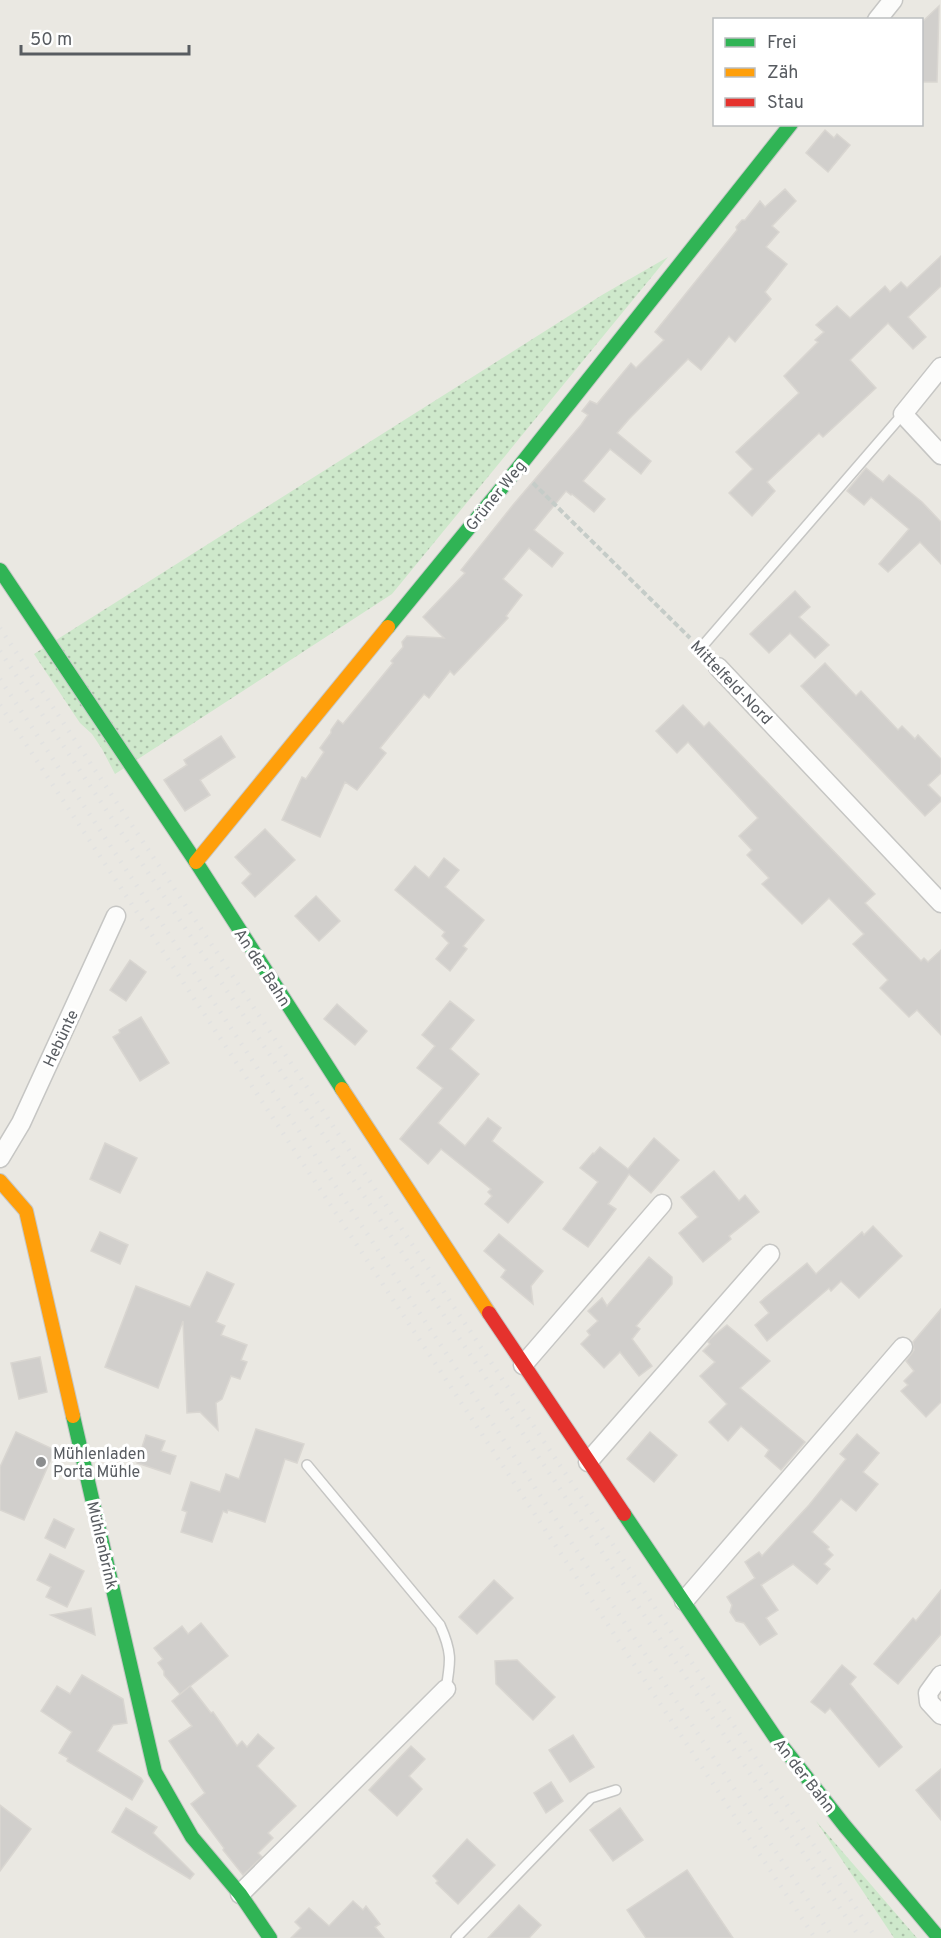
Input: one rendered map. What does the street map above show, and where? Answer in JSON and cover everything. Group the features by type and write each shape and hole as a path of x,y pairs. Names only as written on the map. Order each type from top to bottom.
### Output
{"street":[{"path":"879,18 893,0"},
{"name":"Grüner Weg","path":"196,862 518,468 789,126"},
{"path":"941,367 903,414 941,455"},
{"name":"An der Bahn","path":"0,570 196,862 523,1365 775,1737 843,1825 939,1938"},
{"name":"Mittelfeld-Nord","path":"718,667 941,903"},
{"name":"Hebünte","path":"0,1158 21,1123 116,916"},
{"name":"Mühlenbrink","path":"0,1181 26,1211 155,1772 192,1837 240,1894 270,1938"},
{"path":"523,1365 662,1204"},
{"path":"588,1462 771,1254"},
{"path":"684,1601 903,1347"},
{"path":"941,1675 928,1693 930,1702 941,1715"},
{"path":"240,1894 446,1689"}],"lane":[{"path":"700,649 903,414"},
{"path":"307,1465 440,1625 449,1647 450,1666 446,1689"},
{"path":"456,1938 591,1798 616,1790"}],"path":[{"name":"Mittelfeld-Nord","path":"518,468 700,649"}],"green space":[{"path":"668,257 392,594 115,774 92,734 80,723 34,654 602,295"},
{"path":"816,1821 917,1938 894,1938"}],"building":[{"path":"939,6 937,82 923,82 923,21"},
{"path":"825,130 834,138 837,134 850,145 828,172 806,153"},
{"path":"785,189 796,201 772,226 779,232 766,247 787,264 765,292 771,299 735,342 729,336 701,370 688,359 617,433 651,461 641,474 610,449 583,481 605,499 594,512 566,491 534,530 563,553 552,567 529,548 503,579 522,595 506,616 508,618 454,675 450,671 429,698 424,694 380,748 386,753 357,790 345,782 320,837 282,820 302,777 306,779 324,752 320,748 331,730 338,720 343,724 393,663 391,661 403,647 402,642 407,636 444,638 423,617 465,573 461,570 581,425 588,415 582,411 590,401 597,404 631,363 636,368 664,340 655,332 737,230 736,227 742,220 745,220 760,201 765,207"},
{"path":"941,256 941,286 908,317 926,337 913,349 888,323 850,360 876,388 823,437 819,433 767,482 775,491 752,516 729,493 753,469 736,452 799,393 784,376 818,342 815,340 824,332 816,325 837,306 850,318 885,286 890,292 901,282 907,288"},
{"path":"866,468 883,482 889,475 922,502 941,522 941,564 920,542 888,572 879,564 909,529 871,497 864,505 847,491"},
{"path":"795,591 810,607 799,617 829,645 815,658 790,633 769,653 750,634"},
{"path":"825,663 856,696 861,691 898,730 902,726 915,739 918,735 941,759 941,773 928,785 941,798 941,801 925,816 801,686"},
{"path":"683,705 704,727 709,722 875,894 865,903 921,961 924,958 928,962 941,950 941,1035 917,1010 909,1017 880,988 888,980 853,944 864,934 829,898 802,924 762,884 769,878 747,855 752,850 739,836 758,818 688,742 677,753 656,731"},
{"path":"221,736 235,757 200,780 210,795 185,811 164,780 187,765 184,760"},
{"path":"265,829 295,860 255,897 242,883 251,874 235,857"},
{"path":"444,858 459,870 445,887 484,920 463,946 467,949 450,971 436,959 449,943 442,936 445,932 395,890 415,866 429,878"},
{"path":"316,896 340,921 319,941 295,916"},
{"path":"130,960 146,972 126,1001 110,990"},
{"path":"450,1001 474,1020 450,1049 479,1074 438,1123 465,1146 488,1118 501,1128 492,1141 543,1182 508,1223 485,1204 492,1196 488,1192 491,1189 441,1149 428,1164 400,1139 443,1088 417,1068 435,1046 422,1035"},
{"path":"337,1004 367,1031 355,1045 324,1019"},
{"path":"141,1017 169,1063 140,1081 113,1037 120,1033 119,1030"},
{"path":"654,1138 679,1160 651,1193 629,1174 608,1204 616,1209 588,1247 563,1229 598,1182 580,1168 593,1153 600,1147 628,1169"},
{"path":"105,1143 137,1158 120,1193 90,1179"},
{"path":"714,1171 739,1201 745,1195 759,1212 729,1236 731,1239 703,1262 679,1233 698,1217 681,1197"},
{"path":"873,1226 902,1256 859,1298 841,1281 831,1291 829,1288 767,1341 755,1325 769,1313 760,1302 807,1263 816,1274 862,1232 864,1235"},
{"path":"100,1232 128,1245 120,1264 91,1251"},
{"path":"499,1234 543,1271 531,1286 533,1304 501,1277 506,1270 484,1251"},
{"path":"649,1257 672,1277 672,1284 636,1326 640,1329 632,1339 652,1366 639,1376 620,1352 604,1368 581,1344 590,1335 587,1331 598,1321 588,1311 602,1298 607,1306"},
{"path":"207,1272 234,1284 216,1322 225,1326 221,1335 247,1345 241,1360 247,1362 240,1379 231,1376 222,1399 216,1403 218,1430 200,1412 187,1413 183,1321 158,1388 105,1367 136,1286 190,1307"},
{"path":"941,1309 941,1402 926,1417 901,1391 908,1385 904,1381 914,1371 906,1361 914,1350 913,1342"},
{"path":"727,1325 770,1361 740,1388 805,1442 781,1470 765,1456 769,1450 741,1426 728,1441 709,1422 727,1404 700,1376 715,1362 703,1351 710,1344 708,1342 710,1339"},
{"path":"40,1357 47,1392 19,1399 11,1363"},
{"path":"256,1429 304,1444 297,1463 285,1459 265,1522 228,1510 227,1513 223,1511 212,1542 181,1532 187,1512 182,1510 191,1482 220,1492 226,1474 239,1479"},
{"path":"16,1432 55,1450 24,1520 0,1510 0,1467"},
{"path":"650,1432 677,1455 654,1482 627,1459"},
{"path":"857,1434 879,1453 863,1472 878,1484 856,1511 841,1499 812,1532 829,1547 827,1549 833,1555 824,1564 830,1569 817,1584 793,1564 761,1585 778,1610 766,1618 777,1634 760,1645 744,1623 736,1621 730,1612 732,1605 727,1597 755,1578 745,1562 759,1552 762,1556 809,1505 846,1459 840,1454"},
{"path":"146,1435 165,1441 161,1451 176,1456 170,1474 137,1463"},
{"path":"54,1519 74,1529 65,1548 45,1538"},
{"path":"50,1554 84,1571 67,1607 46,1597 51,1587 37,1580"},
{"path":"494,1580 513,1598 477,1634 459,1617"},
{"path":"941,1590 941,1634 898,1684 874,1664 913,1618 916,1621"},
{"path":"91,1608 95,1635 51,1615"},
{"path":"201,1623 228,1656 180,1694 164,1675 158,1663 163,1659 154,1648 182,1626 188,1634"},
{"path":"517,1660 555,1697 533,1720 496,1684 495,1661"},
{"path":"842,1665 856,1677 850,1684 902,1747 879,1767 830,1708 825,1713 811,1702"},
{"path":"82,1675 123,1699 127,1723 113,1725 97,1751 141,1778 143,1781 132,1800 67,1761 68,1758 59,1753 72,1732 41,1711 57,1686 70,1694"},
{"path":"190,1686 211,1713 213,1712 237,1746 242,1741 247,1747 258,1734 274,1748 257,1766 296,1806 268,1833 273,1838 258,1853 262,1857 243,1875 191,1804 205,1793 169,1741 192,1726 172,1701"},
{"path":"573,1735 594,1767 570,1782 549,1750"},
{"path":"411,1746 425,1759 409,1776 422,1789 397,1816 369,1790"},
{"path":"941,1769 941,1820 916,1790"},
{"path":"551,1782 563,1801 546,1813 534,1793"},
{"path":"0,1805 31,1829 0,1871"},
{"path":"126,1808 157,1827 153,1833 194,1874 190,1879 112,1832"},
{"path":"620,1808 643,1840 613,1861 590,1830"},
{"path":"467,1839 495,1865 458,1904 436,1883 438,1881 433,1876"},
{"path":"687,1870 733,1938 646,1938 627,1910"},
{"path":"353,1901 363,1910 366,1906 380,1924 375,1927 384,1938 291,1938 301,1928 295,1922 309,1908 329,1926"},
{"path":"519,1905 541,1925 529,1938 488,1938"}],"railway":[{"path":"0,628 876,1938"},
{"path":"0,651 860,1938"},
{"path":"0,679 833,1938"},
{"path":"0,705 815,1938"}],"traffic: fast":[{"path":"388,627 518,468 789,126"},
{"path":"0,570 196,862 342,1089"},
{"path":"73,1416 155,1772 192,1837 240,1894 270,1938"},
{"path":"624,1514 775,1737 844,1825 939,1938"}],"traffic: slow":[{"path":"196,862 388,627"},
{"path":"342,1089 489,1313"},
{"path":"0,1181 26,1211 73,1416"}],"traffic: jam":[{"path":"489,1313 624,1514"}],"place":[{"name":"Mühlenladen Porta Mühle","path":"41,1462"}]}
